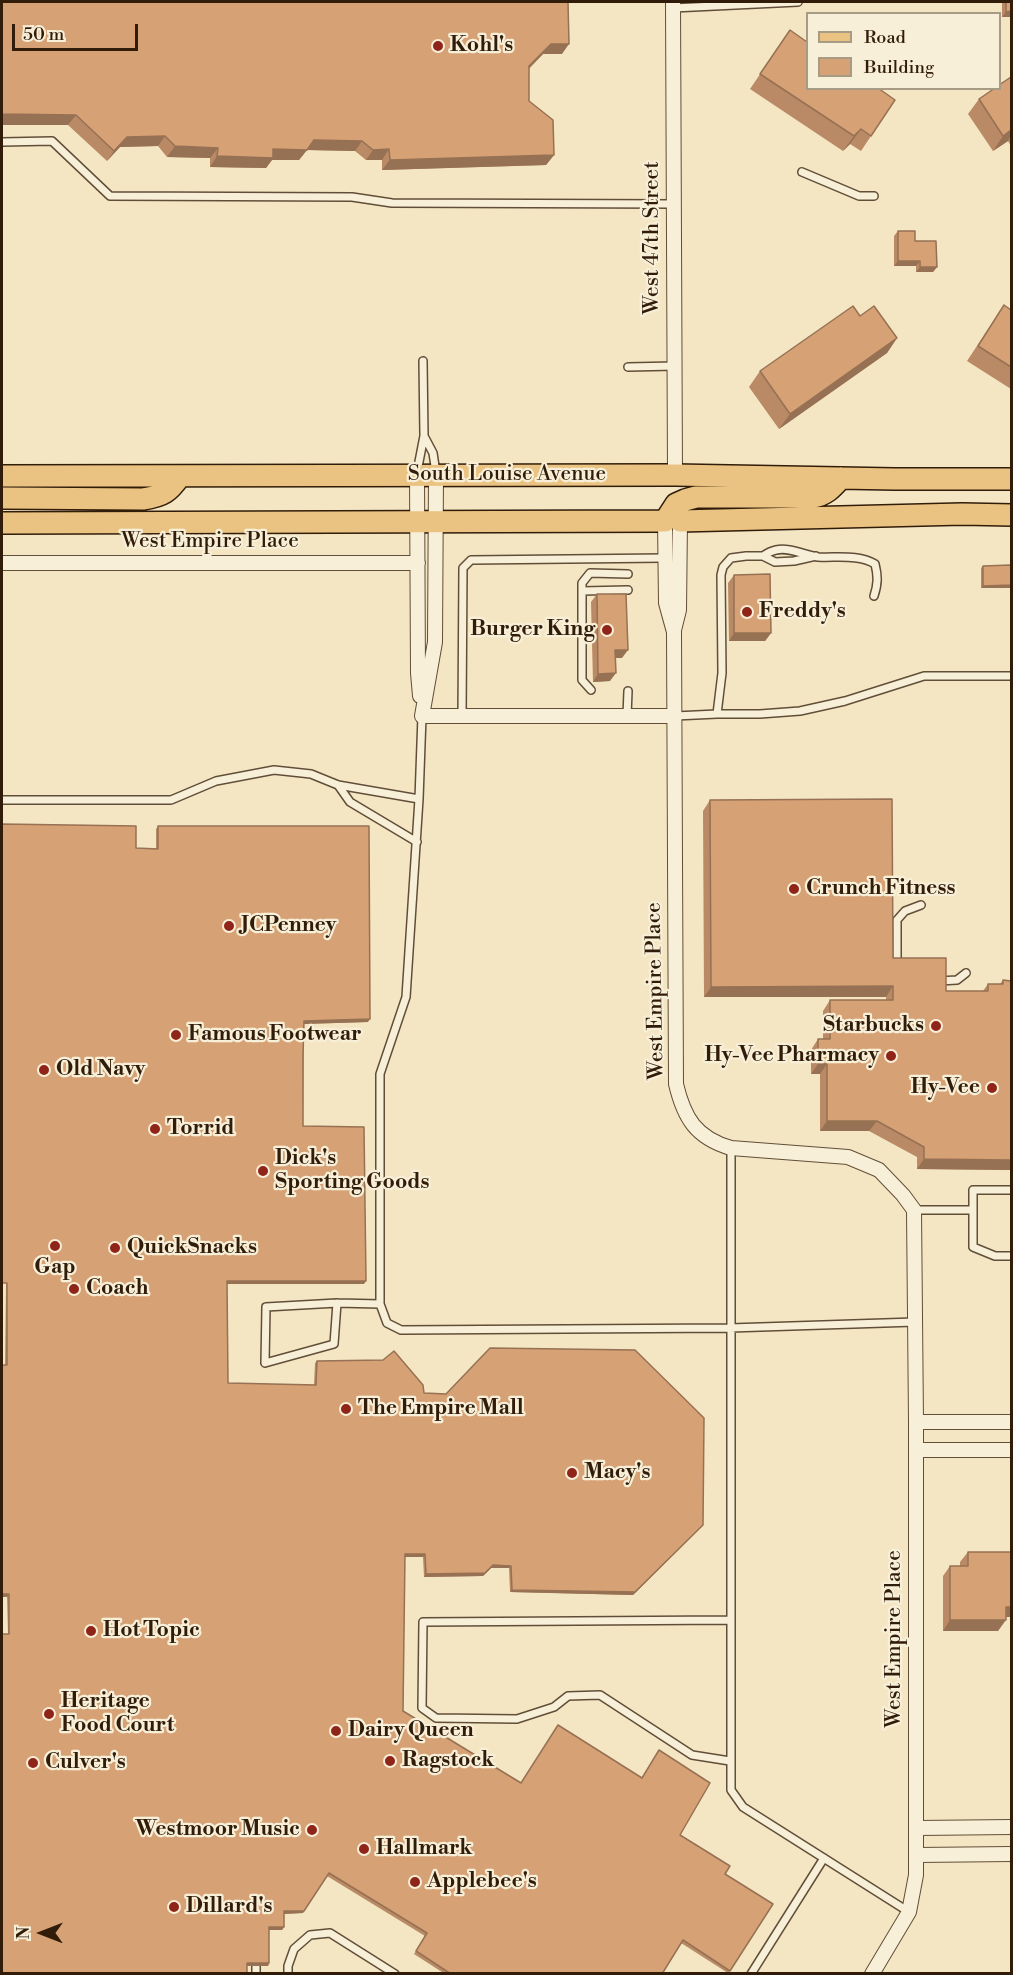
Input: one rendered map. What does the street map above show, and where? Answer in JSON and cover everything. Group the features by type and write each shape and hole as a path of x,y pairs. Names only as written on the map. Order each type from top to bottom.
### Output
{"main road":[{"name":"South Louise Avenue","path":"2,476 675,475 1011,479"},
{"path":"2,498 143,499 164,494 180,476"},
{"path":"673,521 676,504 696,497 822,496 830,491 841,478"},
{"path":"2,524 673,521 962,514 1011,515"}],"street":[{"name":"West 47th Street","path":"673,5 675,475"},
{"path":"422,716 435,642 426,475"},
{"path":"422,716 418,673 418,563 427,522 426,475"},
{"name":"West Empire Place","path":"673,521 665,558 666,603 674,632"},
{"name":"West Empire Place","path":"673,521 679,610 674,632 676,1084 685,1112 693,1126 704,1137 716,1144 731,1148 848,1157 879,1170 914,1210 916,1875 909,1912 872,1974"},
{"name":"West Empire Place","path":"2,563 418,563"},
{"path":"422,716 675,716"},
{"path":"916,1422 1011,1422"},
{"path":"916,1450 1011,1450"},
{"path":"917,1828 1011,1827"},
{"path":"917,1855 1011,1854"}],"lane":[{"path":"673,5 798,2"},
{"path":"2,142 52,141 110,196 352,197 392,203 674,204"},
{"path":"802,172 859,196 874,196"},
{"path":"423,362 426,475"},
{"path":"628,367 675,366"},
{"path":"424,436 433,453 426,475"},
{"path":"717,714 722,673 721,575 723,567 731,558 762,556 775,562 816,556 859,558 875,564 878,584 874,596"},
{"path":"462,716 463,568 471,560 665,558"},
{"path":"591,690 582,680 582,583 590,573 628,574"},
{"path":"582,591 628,590"},
{"path":"675,716 800,711 844,701 924,676 1011,676"},
{"path":"627,716 628,691"},
{"path":"422,716 417,842 406,997 380,1074 380,1304 387,1323 401,1330 730,1328 915,1322"},
{"path":"2,800 171,800 216,781 274,770 311,774 338,785 419,799"},
{"path":"338,785 350,802 417,842"},
{"path":"897,968 897,920 905,910 921,905"},
{"path":"939,981 957,980 966,973"},
{"path":"731,1148 731,1790 743,1807 909,1912"},
{"path":"1011,1190 973,1190 972,1210 973,1247 995,1256 1011,1256"},
{"path":"914,1210 972,1210"},
{"path":"337,1303 334,1344 265,1364 266,1307 337,1303 380,1304"},
{"path":"730,1620 423,1622 422,1708 436,1718 517,1719 554,1707 568,1696 600,1695 692,1755 730,1761"},
{"path":"751,1974 824,1858"},
{"path":"288,1974 288,1966 294,1949 310,1935 330,1932 395,1974"}],"building":[{"path":"2,2 568,2 569,44 551,44 529,66 529,101 553,120 554,155 390,160 389,149 373,150 362,141 314,140 307,150 273,149 273,158 217,156 218,148 175,146 165,136 127,137 114,151 76,115 2,114"},
{"path":"1006,2 1011,2 1011,11 1006,12"},
{"path":"790,30 806,41 806,90 881,90 895,100 871,136 861,129 854,136 760,74"},
{"path":"1011,77 1011,130 1003,136 979,99 992,90 1001,90 1001,84"},
{"path":"898,231 915,231 915,241 936,241 937,267 920,267 920,261 898,261"},
{"path":"1004,305 1011,310 1011,367 978,346"},
{"path":"853,306 860,316 874,306 897,338 790,414 760,371"},
{"path":"1011,565 1011,585 983,586 983,566"},
{"name":"Freddy's","path":"770,574 771,633 734,633 734,575"},
{"name":"Burger King","path":"597,594 626,594 628,650 615,650 616,673 598,674"},
{"path":"892,799 893,958 946,958 946,991 988,991 988,984 1003,984 1003,980 1011,981 1011,1160 924,1159 924,1147 877,1121 827,1121 827,1064 818,1064 818,1039 830,1039 830,1000 893,1000 893,986 711,987 710,800"},
{"name":"The Empire Mall","path":"2,824 136,826 136,848 158,849 158,826 369,826 370,1019 304,1021 303,1055 303,1126 364,1127 366,1281 227,1281 228,1383 316,1385 317,1361 383,1360 394,1351 423,1385 424,1393 446,1394 490,1348 635,1350 704,1418 703,1525 635,1592 512,1590 511,1566 493,1565 485,1573 426,1574 425,1554 405,1554 403,1711 521,1783 558,1725 642,1778 659,1750 710,1783 680,1835 730,1866 725,1874 773,1904 730,1971 683,1940 662,1974 451,1974 416,1951 427,1933 329,1873 304,1911 284,1911 284,1927 269,1927 269,1963 247,1963 247,1974 2,1974 2,1634 9,1634 9,1594 2,1594 2,1365 7,1365 7,1283 2,1283"},
{"path":"968,1552 1011,1552 1011,1607 1006,1607 1006,1620 950,1620 950,1566 968,1566"}],"place":[{"name":"Kohl's","path":"438,46"},
{"name":"Freddy's","path":"747,612"},
{"name":"Burger King","path":"607,630"},
{"name":"Crunch Fitness","path":"794,889"},
{"name":"JCPenney","path":"229,926"},
{"name":"Starbucks","path":"936,1026"},
{"name":"Famous Footwear","path":"176,1035"},
{"name":"Hy-Vee Pharmacy","path":"891,1056"},
{"name":"Old Navy","path":"44,1070"},
{"name":"Hy-Vee","path":"992,1088"},
{"name":"Torrid","path":"155,1129"},
{"name":"Dick's Sporting Goods","path":"263,1171"},
{"name":"Gap","path":"55,1246"},
{"name":"QuickSnacks","path":"115,1248"},
{"name":"Coach","path":"74,1289"},
{"name":"The Empire Mall","path":"346,1409"},
{"name":"Macy's","path":"572,1473"},
{"name":"Hot Topic","path":"91,1631"},
{"name":"Heritage Food Court","path":"49,1714"},
{"name":"Dairy Queen","path":"336,1731"},
{"name":"Ragstock","path":"390,1761"},
{"name":"Culver's","path":"33,1763"},
{"name":"Westmoor Music","path":"312,1830"},
{"name":"Hallmark","path":"364,1849"},
{"name":"Applebee's","path":"415,1882"},
{"name":"Dillard's","path":"174,1907"}]}
